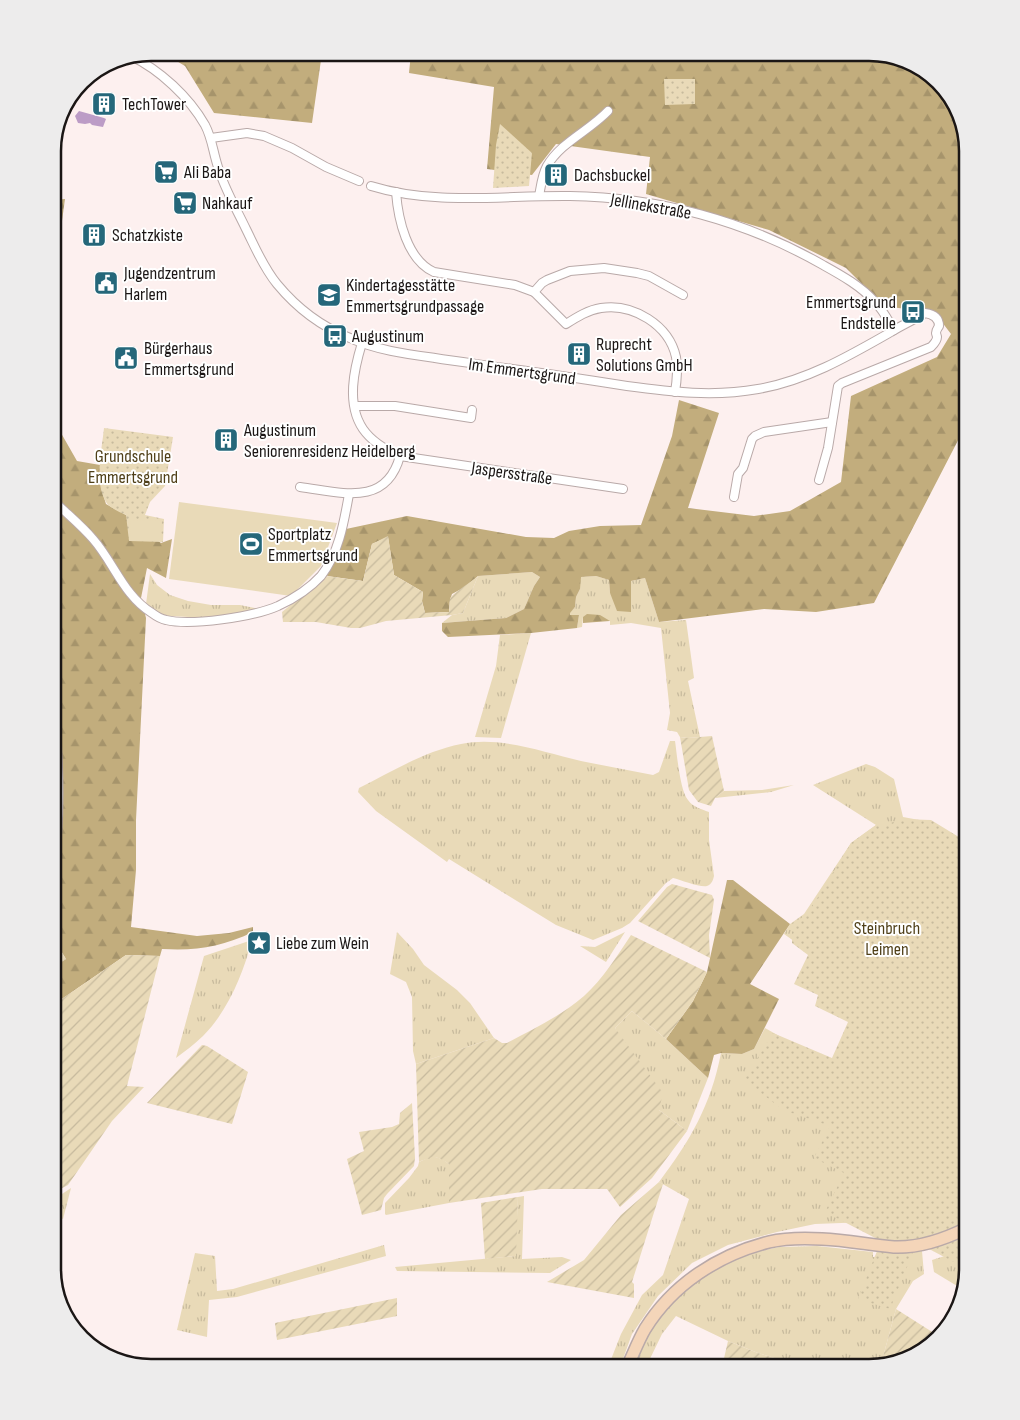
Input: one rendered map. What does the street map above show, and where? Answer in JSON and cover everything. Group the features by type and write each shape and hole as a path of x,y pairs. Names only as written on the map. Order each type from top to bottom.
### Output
{"main road":[{"path":"632,1359 644,1331 667,1300 698,1273 733,1254 770,1242 788,1239 824,1239 894,1247 935,1242 959,1232"}],"street":[{"name":"Im Emmertsgrund","path":"141,62 163,76 201,118 211,138 217,166 228,194 266,270 288,297 313,317 333,330 362,343 413,355 675,392 728,393 758,390 817,371 925,313 930,313 938,320 939,326 936,333 937,339 931,347 840,384 837,389 828,448 818,480"},
{"path":"539,196 543,176 550,161 608,111"},
{"path":"211,138 247,133 264,136 359,181"},
{"name":"Jellinekstraße","path":"371,186 432,198 596,197 655,204 695,213 758,233 815,260 857,286 875,302 887,317 894,330"},
{"path":"396,192 404,232 414,253 429,270 446,275 515,285 534,292 566,324 592,310 609,307 626,309 649,319 663,332 674,351 677,368 675,392"},
{"path":"534,292 547,280 570,271 584,268 604,268 619,269 649,276 683,295"},
{"name":"Jaspersstraße","path":"362,343 353,386 359,422 363,430 378,443 400,456 624,489"},
{"path":"355,406 404,407 471,418 472,410"},
{"path":"734,497 738,474 743,468 748,448 755,436 764,432 832,422"},
{"path":"300,487 349,494 370,492 380,487 393,475 398,466 400,456"},
{"path":"61,508 94,540 128,590 145,608 166,620 192,622 237,617 266,610 278,606 310,586 322,575 328,566 344,524 349,494"}],"green space":[{"path":"177,61 321,61 312,123 214,113 185,66"},
{"path":"410,61 875,61 898,66 919,76 944,101 956,128 959,151 959,438 874,603 816,612 764,609 659,622 645,578 631,581 631,612 617,611 610,593 609,580 596,576 581,577 575,607 570,613 570,615 579,615 577,628 531,633 448,637 442,631 442,623 506,618 524,609 540,577 532,572 478,576 465,587 452,594 449,612 425,613 422,601 423,592 394,575 388,537 372,544 363,581 327,576 346,529 407,516 526,537 554,538 569,531 600,526 641,525 672,436 679,400 719,413 688,508 754,516 790,511 841,482 851,396 937,357 951,334 935,313 884,306 846,268 769,230 646,194 650,157 556,144 532,175 487,169 494,87 409,73"},
{"path":"664,79 695,79 695,104 665,105"},
{"path":"500,124 532,153 529,186 493,188 496,145"},
{"path":"61,199 65,199 61,228"},
{"name":"Grundschule Emmertsgrund","path":"104,428 173,437 165,486 150,502 145,515 164,519 163,542 129,541 126,515 107,504 100,485"},
{"path":"61,433 77,461 100,465 101,488 106,504 126,515 161,543 172,539 166,578 147,568 141,598 146,618 136,820 136,870 131,927 197,936 229,933 253,927 253,932 209,947 162,949 160,956 126,955 61,1000 61,962 66,959 61,951"},
{"name":"Sportplatz Emmertsgrund","path":"179,502 337,523 321,566 291,596 169,579"},
{"path":"131,520 162,521 161,541 130,540"},
{"path":"388,536 394,575 423,592 422,601 425,613 449,612 451,597 478,576 463,613 386,621 360,628 316,622 283,622 282,612 326,576 363,581 372,544"},
{"path":"532,572 540,577 524,609 506,618 442,623 452,615 463,613 478,576"},
{"path":"150,574 157,585 170,595 188,601 211,605 240,605 260,609 216,617 167,616 154,611 146,604"},
{"path":"596,576 609,580 610,593 631,612 631,581 645,578 659,622 686,620 694,678 688,681 700,737 680,737 677,732 667,730 670,713 661,628 631,623 610,625 610,621 583,617 582,627 577,628 579,615 570,615 570,612 575,607 576,597 580,589 580,577"},
{"path":"587,614 600,615 610,621 583,623 583,617"},
{"path":"531,633 501,738 475,737 496,666 500,635"},
{"path":"712,736 724,791 715,798 711,806 698,802 689,790 680,737"},
{"path":"670,741 675,741 685,795 697,808 709,812 709,840 713,880 709,885 704,886 673,878 666,883 630,923 593,940 556,925 449,859 447,862 376,811 358,792 359,788 421,757 448,747 476,742 506,743 581,761 653,775 659,772"},
{"path":"866,764 875,767 894,779 903,817 930,822 868,1222 815,1224 777,1232 728,1245 692,1263 658,1296 632,1334 623,1359 611,1359 621,1334 642,1295 663,1275 689,1199 659,1182 698,1122 717,1072 721,1053 742,1054 754,1049 765,1028 788,1041 833,1060 850,1022 812,954 784,934 790,924 804,914 851,843 876,825 813,785"},
{"path":"794,785 771,792 715,798 724,791 762,790"},
{"name":"Steinbruch Leimen","path":"902,819 931,820 959,837 959,1265 931,1250 916,1245 890,1309 858,1299 881,1241 825,1212 844,1173 814,1158 830,1126 783,1110 744,1080 773,1033 832,1058 848,1022 815,1006 818,995 794,984 808,955 792,943 792,923 807,915 851,843 876,825 885,825"},
{"path":"727,880 733,880 790,924 750,984 779,999 754,1049 742,1054 721,1053 714,1055 708,1078 666,1039 693,1001 707,972"},
{"path":"672,884 712,895 714,900 709,935 710,958 638,921 667,887"},
{"path":"397,932 413,949 424,965 457,990 470,1003 494,1038 416,1064 413,1051 412,997 406,982 390,974"},
{"path":"625,932 606,962 580,946 595,947"},
{"path":"631,935 707,972 693,1001 666,1039 632,1011 615,1028 663,1093 659,1110 687,1131 652,1178 620,1207 607,1189 542,1189 449,1203 449,1164 434,1157 419,1162 416,1064 494,1038 502,1043 507,1043 556,1016 591,989"},
{"path":"252,940 234,991 220,1015 203,1036 176,1058 204,956"},
{"path":"61,951 66,959 61,962"},
{"path":"126,955 160,956 127,1086 144,1087 112,1121 68,1185 61,1189 61,1000"},
{"path":"632,1011 708,1078 687,1131 659,1110 615,1028"},
{"path":"202,1045 207,1046 248,1072 232,1124 147,1103"},
{"path":"412,1103 414,1166 384,1198 381,1210 362,1215 347,1159 364,1151 359,1132 392,1127 399,1124 400,1113"},
{"path":"432,1156 442,1159 449,1164 449,1203 386,1215 385,1203 409,1178 419,1162"},
{"path":"659,1182 663,1184 632,1282 634,1284 634,1298 547,1282 584,1260 621,1215"},
{"path":"71,1188 63,1219 61,1218 61,1195"},
{"path":"524,1196 522,1259 562,1257 571,1260 550,1273 397,1271 395,1267 515,1256 518,1197"},
{"path":"518,1197 516,1256 485,1259 481,1203"},
{"path":"384,1245 386,1256 237,1297 209,1300 207,1337 177,1330 195,1253 215,1256 217,1291 233,1289"},
{"path":"817,1246 873,1252 873,1257 922,1251 924,1274 913,1281 896,1309 883,1358 778,1359 728,1341 676,1316 662,1334 650,1359 636,1359 663,1311 699,1276 752,1253 779,1247"},
{"path":"959,1252 957,1286 934,1272 932,1260"},
{"path":"397,1298 397,1316 277,1340 275,1323"},
{"path":"896,1309 932,1332 914,1347 883,1358"},
{"path":"728,1341 778,1359 724,1359"}],"shaded area":[{"path":"79,111 106,119 103,127 90,123 78,123 75,116"}],"place":[{"name":"TechTower","path":"104,104"},
{"name":"Ali Baba","path":"166,172"},
{"name":"Dachsbuckel","path":"556,175"},
{"name":"Nahkauf","path":"185,203"},
{"name":"Schatzkiste","path":"94,235"},
{"name":"Jugendzentrum Harlem","path":"106,283"},
{"name":"Kindertagesstätte Emmertsgrundpassage","path":"329,295"},
{"name":"Emmertsgrund Endstelle","path":"913,312"},
{"name":"Augustinum","path":"335,336"},
{"name":"Ruprecht Solutions GmbH","path":"579,354"},
{"name":"Bürgerhaus Emmertsgrund","path":"126,358"},
{"name":"Augustinum Seniorenresidenz Heidelberg","path":"226,440"},
{"name":"Sportplatz Emmertsgrund","path":"251,544"},
{"name":"Liebe zum Wein","path":"259,943"}]}
